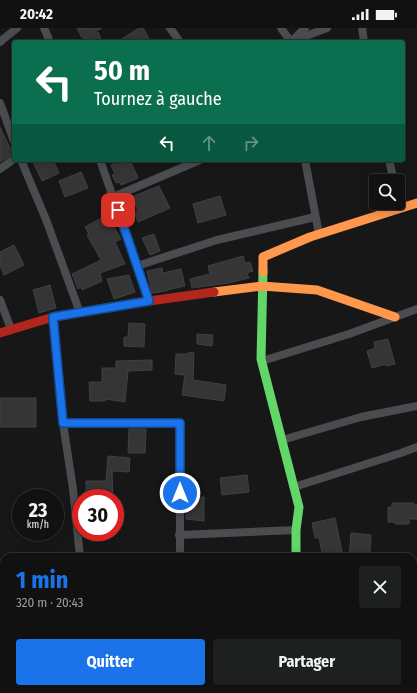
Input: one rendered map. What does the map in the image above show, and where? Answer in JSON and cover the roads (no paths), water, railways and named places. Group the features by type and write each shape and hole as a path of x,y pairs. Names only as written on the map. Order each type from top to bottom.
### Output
{"street":[{"path":"0,42 17,28"},
{"path":"44,28 49,40"},
{"path":"170,28 179,40"},
{"path":"281,28 290,40"},
{"path":"293,40 306,28"},
{"path":"296,40 327,28"},
{"path":"362,28 364,40"},
{"path":"0,103 12,136"},
{"path":"0,169 12,160"},
{"path":"22,162 47,222 80,313"},
{"path":"101,162 149,301"},
{"path":"114,197 195,162"},
{"path":"305,162 319,234"},
{"path":"390,162 393,174"},
{"path":"405,207 417,203"},
{"path":"296,553 296,530 299,507 262,361 263,257 319,234 394,210"},
{"path":"137,266 217,240 315,217"},
{"path":"0,333 53,317 149,301 262,286 317,290 395,317"},
{"path":"0,300 11,329"},
{"path":"262,361 349,334 417,309"},
{"path":"53,317 63,423 73,489 80,553"},
{"path":"282,440 361,417 417,406"},
{"path":"63,423 180,423 180,553"},
{"path":"294,487 401,454 417,447"},
{"path":"179,535 296,530"}]}
